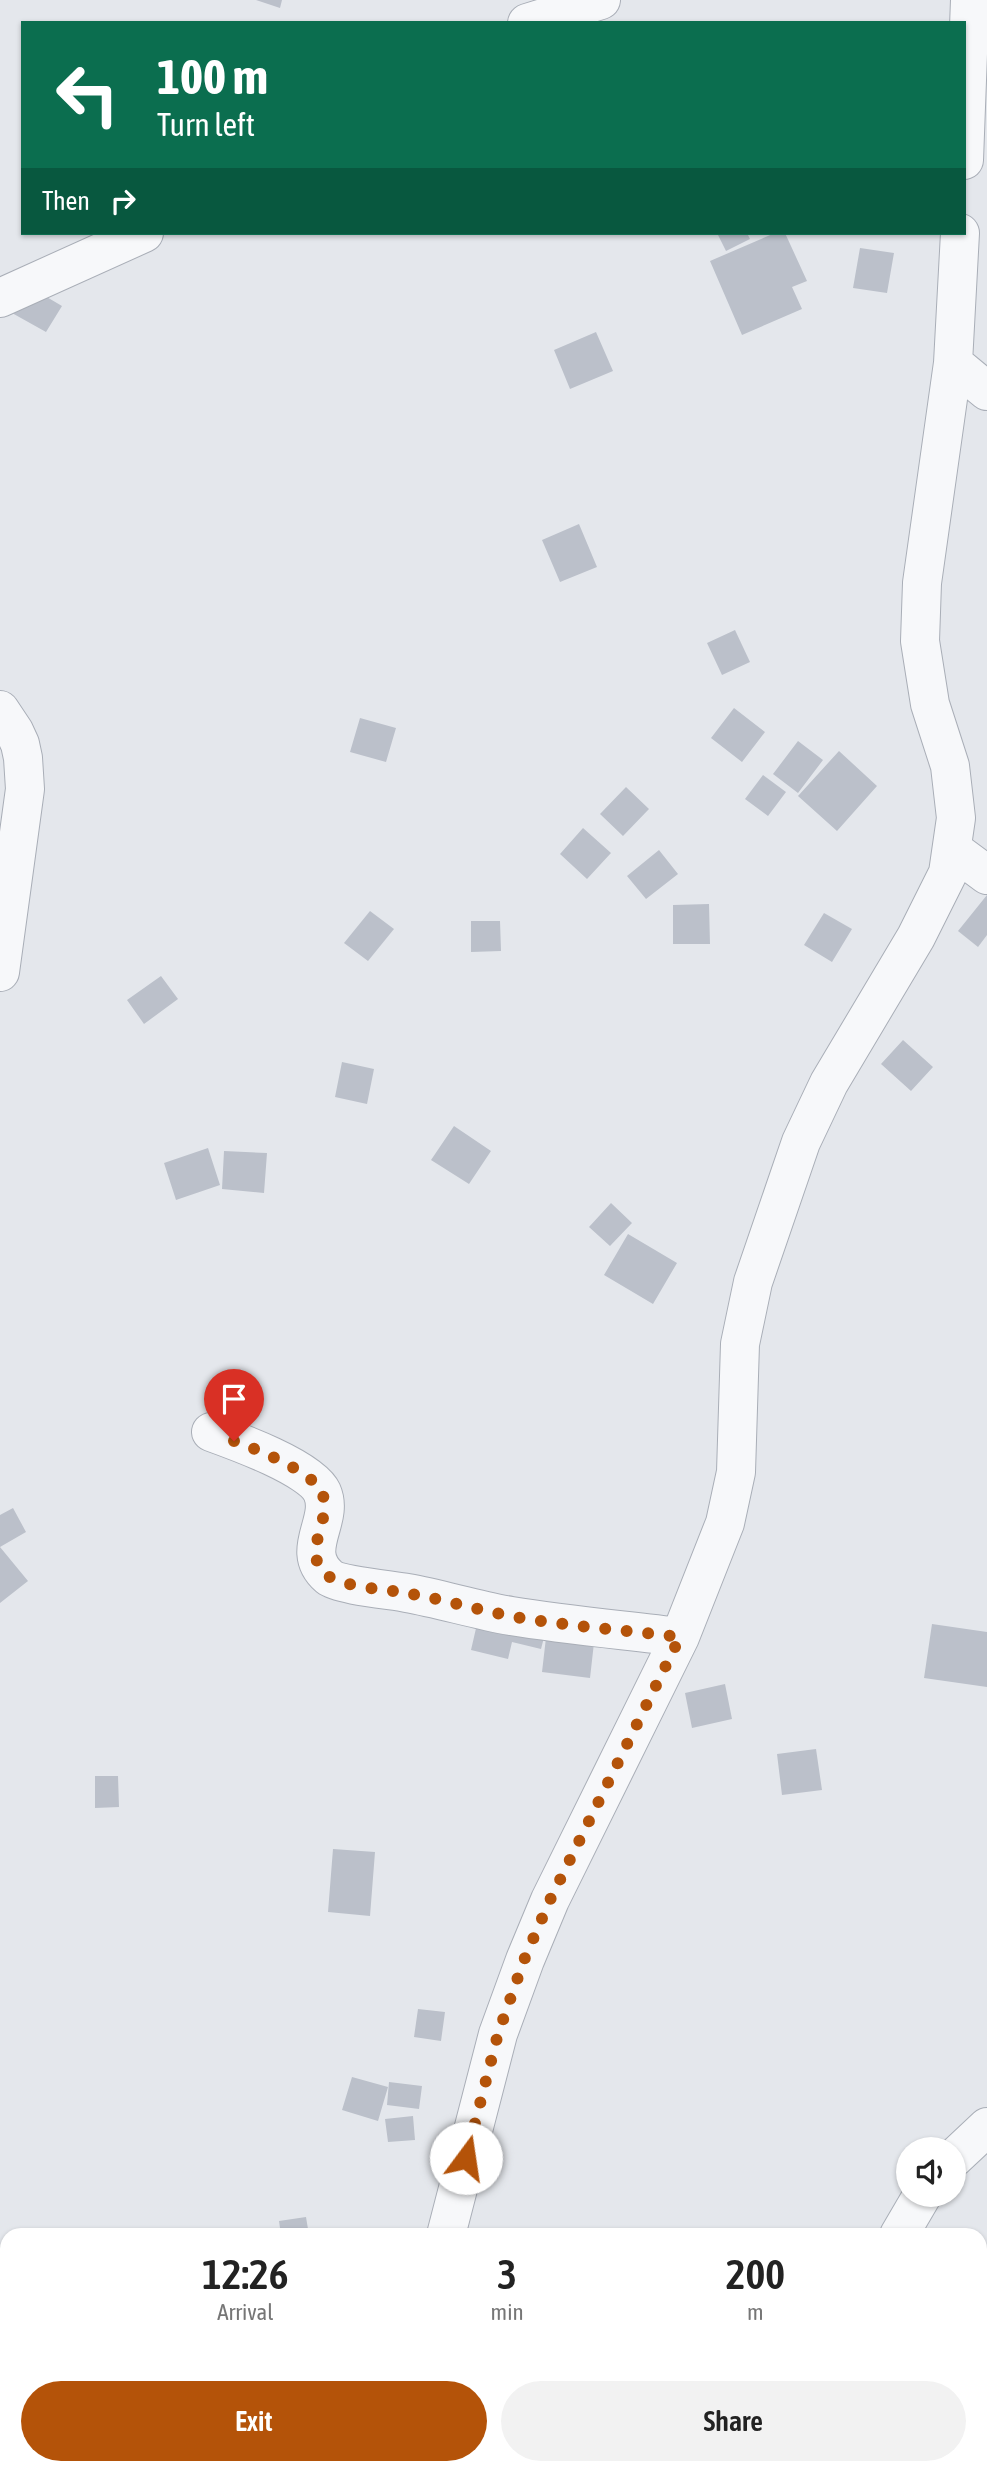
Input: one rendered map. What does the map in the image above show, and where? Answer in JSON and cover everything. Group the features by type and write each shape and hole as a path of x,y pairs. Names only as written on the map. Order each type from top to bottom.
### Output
{"street":[{"path":"533,21 601,0"},
{"path":"966,145 978,58 970,0"},
{"path":"0,298 140,235"},
{"path":"448,2228 498,2034 524,1960 550,1900 680,1637 724,1523 736,1472 740,1344 753,1282 801,1142 829,1083 916,937 948,873 956,818 950,766 930,704 920,641 922,583 953,363 960,235"},
{"path":"953,363 987,391"},
{"path":"0,710 20,744 25,789 0,972"},
{"path":"952,849 987,875"},
{"path":"211,1432 258,1450 299,1471 322,1492 324,1508 316,1540 316,1556 321,1570 333,1580 409,1593 511,1616 680,1637"},
{"path":"966,2147 987,2127"},
{"path":"903,2228 915,2207"}],"building":[{"path":"256,0 282,0 280,8"},
{"path":"718,235 748,235 750,239 726,251"},
{"path":"770,235 786,235 807,281 792,287 802,309 742,335 710,261"},
{"path":"860,248 894,253 887,293 853,288"},
{"path":"28,286 62,306 46,332 12,313"},
{"path":"596,332 613,371 570,389 554,350"},
{"path":"579,524 597,567 560,582 542,540"},
{"path":"735,630 750,662 722,675 707,643"},
{"path":"734,708 765,732 742,762 711,738"},
{"path":"360,718 396,728 386,762 350,752"},
{"path":"798,741 823,760 798,793 773,774"},
{"path":"839,751 877,786 837,831 798,796"},
{"path":"763,775 786,792 768,816 745,799"},
{"path":"626,787 649,809 623,836 600,814"},
{"path":"583,828 611,853 587,879 560,854"},
{"path":"659,850 678,874 646,899 627,876"},
{"path":"987,895 987,935 978,947 958,931"},
{"path":"709,904 710,944 673,944 673,905"},
{"path":"370,911 394,929 368,961 344,943"},
{"path":"824,913 852,929 832,962 804,945"},
{"path":"471,921 500,921 501,951 471,952"},
{"path":"161,976 178,999 144,1024 127,1000"},
{"path":"903,1040 933,1067 911,1091 881,1064"},
{"path":"342,1062 374,1069 367,1104 335,1097"},
{"path":"454,1126 491,1151 469,1184 431,1160"},
{"path":"208,1148 220,1185 176,1200 164,1163"},
{"path":"224,1151 267,1153 264,1193 222,1189"},
{"path":"611,1203 632,1223 610,1246 589,1227"},
{"path":"628,1234 677,1263 653,1304 604,1275"},
{"path":"13,1508 26,1532 0,1547 0,1515"},
{"path":"0,1547 28,1581 0,1603"},
{"path":"480,1611 547,1626 541,1649 512,1642 508,1659 471,1650"},
{"path":"932,1624 987,1632 987,1687 924,1678"},
{"path":"547,1629 595,1634 590,1678 542,1672"},
{"path":"725,1684 732,1719 692,1728 685,1693"},
{"path":"816,1749 822,1790 782,1795 777,1754"},
{"path":"95,1776 118,1776 119,1807 95,1808"},
{"path":"333,1849 375,1852 370,1916 328,1912"},
{"path":"418,2009 445,2012 441,2041 414,2037"},
{"path":"352,2077 388,2087 378,2121 342,2110"},
{"path":"389,2082 422,2086 419,2109 387,2105"},
{"path":"413,2116 415,2140 388,2142 385,2119"},
{"path":"306,2217 308,2228 280,2228 279,2221"}],"route":[{"path":"234,1441 299,1471 322,1492 324,1508 316,1540 316,1556 321,1570 333,1580 409,1593 511,1616 680,1637 550,1900 524,1960 498,2034 466,2158"}]}
